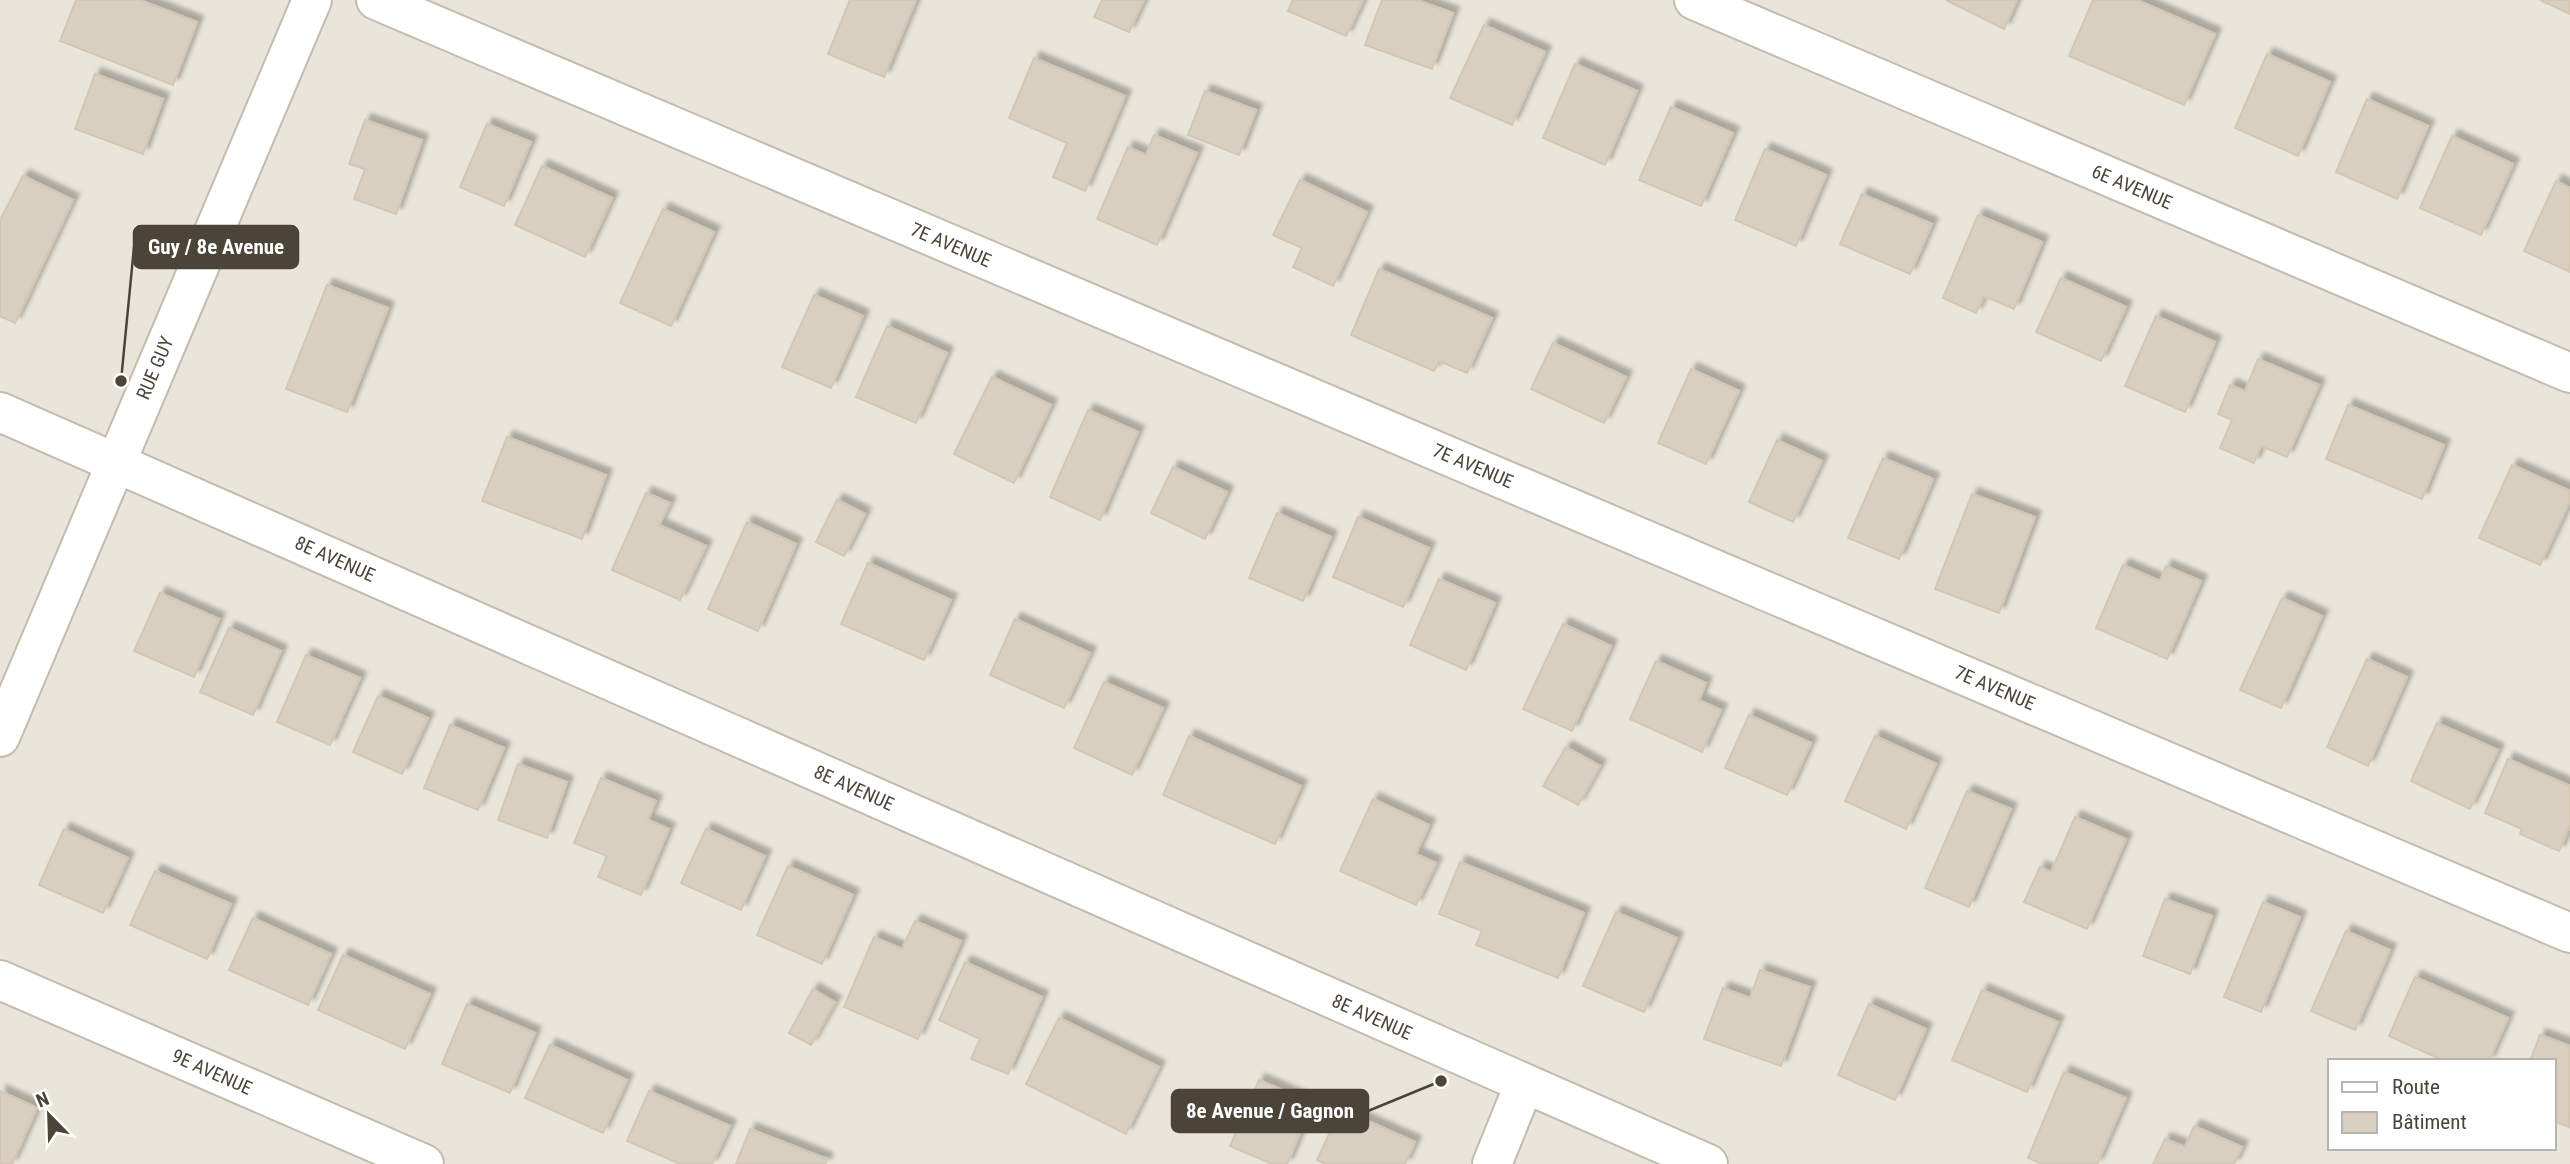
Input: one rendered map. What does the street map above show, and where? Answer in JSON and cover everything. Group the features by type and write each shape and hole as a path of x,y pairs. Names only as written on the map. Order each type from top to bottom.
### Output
{"street":[{"name":"RUE GUY","path":"0,737 312,0"},
{"name":"7E AVENUE","path":"376,0 2570,933"},
{"name":"6E AVENUE","path":"1694,0 2570,373"},
{"name":"8E AVENUE","path":"0,412 1708,1164"},
{"name":"9E AVENUE","path":"0,980 424,1164"},
{"path":"1492,1164 1524,1085"}],"shaded area":[{"path":"0,0 2570,0 2570,1164 0,1164"}],"building":[{"path":"76,0 140,0 197,22 173,85 60,41"},
{"path":"850,0 916,0 884,77 828,54"},
{"path":"1102,0 1144,0 1129,32 1094,17"},
{"path":"1293,0 1363,0 1346,36 1288,11"},
{"path":"1382,0 1417,0 1453,13 1432,69 1365,45"},
{"path":"1946,0 2017,0 2004,29"},
{"path":"2093,0 2137,0 2215,34 2184,105 2069,56"},
{"path":"2540,0 2570,0 2570,14"},
{"path":"1484,25 1545,52 1512,125 1450,98"},
{"path":"2267,54 2330,82 2298,156 2235,128"},
{"path":"1034,58 1125,96 1085,191 1053,177 1067,143 1009,118"},
{"path":"1575,64 1637,91 1605,165 1543,138"},
{"path":"95,74 163,99 143,154 75,129"},
{"path":"1205,91 1256,110 1239,155 1188,135"},
{"path":"2367,99 2428,126 2397,199 2336,172"},
{"path":"1671,107 1733,133 1701,206 1639,180"},
{"path":"365,120 422,140 396,214 354,199 365,169 349,164"},
{"path":"487,124 531,142 504,206 460,187"},
{"path":"1154,135 1197,153 1157,245 1097,219 1128,147 1146,155"},
{"path":"2452,136 2513,164 2481,235 2420,208"},
{"path":"1765,149 1826,175 1796,246 1735,220"},
{"path":"542,166 612,198 585,257 515,225"},
{"path":"23,176 73,200 15,323 0,316 0,220"},
{"path":"1300,180 1367,212 1333,286 1293,267 1302,248 1273,235"},
{"path":"2556,181 2570,188 2570,272 2524,251"},
{"path":"1862,194 1932,224 1910,274 1840,244"},
{"path":"663,209 714,232 671,326 620,303"},
{"path":"1978,215 2042,242 2014,309 1984,296 1976,313 1943,298"},
{"path":"1379,269 1492,318 1467,373 1439,361 1434,371 1351,335"},
{"path":"2061,278 2126,307 2101,361 2036,332"},
{"path":"327,285 388,308 347,412 286,389"},
{"path":"814,295 863,316 831,388 782,367"},
{"path":"2156,316 2215,342 2185,412 2125,386"},
{"path":"887,326 947,353 916,423 856,397"},
{"path":"1553,343 1626,377 1604,423 1531,389"},
{"path":"2258,359 2319,385 2287,457 2261,446 2254,463 2220,448 2232,420 2218,414 2230,385 2245,391"},
{"path":"1691,369 1739,391 1706,464 1658,443"},
{"path":"992,377 1051,405 1014,483 954,454"},
{"path":"2348,405 2444,445 2422,499 2326,459"},
{"path":"1088,410 1138,432 1100,520 1050,497"},
{"path":"507,437 606,475 582,539 482,501"},
{"path":"1777,440 1822,461 1793,522 1749,502"},
{"path":"1883,458 1933,479 1899,559 1848,538"},
{"path":"2512,465 2570,491 2570,501 2540,565 2479,538"},
{"path":"1173,467 1227,492 1205,539 1151,513"},
{"path":"646,493 670,503 659,525 706,546 680,600 612,570"},
{"path":"1972,494 2035,517 1999,613 1935,589"},
{"path":"837,500 865,514 844,556 816,542"},
{"path":"1277,513 1331,537 1303,601 1249,578"},
{"path":"1358,517 1429,548 1403,607 1333,577"},
{"path":"747,522 796,544 758,631 708,609"},
{"path":"868,563 951,600 924,660 841,624"},
{"path":"2123,565 2160,581 2166,566 2201,581 2167,659 2096,628"},
{"path":"1439,579 1495,603 1466,670 1410,645"},
{"path":"160,593 219,619 194,677 134,651"},
{"path":"2282,598 2322,616 2281,708 2240,690"},
{"path":"1015,619 1090,653 1064,708 990,675"},
{"path":"1563,624 1611,646 1572,731 1523,709"},
{"path":"229,628 281,651 253,715 200,692"},
{"path":"306,655 360,678 330,745 277,722"},
{"path":"2367,659 2407,677 2368,766 2327,747"},
{"path":"1656,661 1706,683 1699,700 1721,710 1702,752 1630,719"},
{"path":"1104,682 1163,708 1132,775 1074,748"},
{"path":"378,696 428,718 402,774 353,752"},
{"path":"1749,715 1811,743 1787,795 1725,768"},
{"path":"2437,723 2498,750 2470,809 2411,781"},
{"path":"450,725 504,748 478,810 424,788"},
{"path":"1189,736 1301,786 1275,844 1163,795"},
{"path":"1875,736 1936,764 1906,829 1845,801"},
{"path":"1566,747 1600,766 1578,805 1543,786"},
{"path":"2508,759 2570,786 2570,826 2559,851 2520,834 2522,829 2485,813"},
{"path":"518,764 567,782 547,838 498,820"},
{"path":"601,778 656,801 648,820 669,829 641,895 598,877 607,856 574,843"},
{"path":"1967,791 2011,809 1969,907 1925,888"},
{"path":"1373,799 1429,825 1416,854 1436,863 1416,905 1340,871"},
{"path":"2075,817 2126,839 2087,929 2024,902 2040,867 2051,872"},
{"path":"64,829 128,858 103,913 39,885"},
{"path":"706,829 765,856 741,910 681,883"},
{"path":"1460,862 1584,913 1558,978 1476,945 1482,931 1439,914"},
{"path":"788,866 853,895 822,964 757,935"},
{"path":"155,871 231,904 207,959 130,925"},
{"path":"2165,899 2212,916 2190,974 2143,956"},
{"path":"2263,902 2300,917 2261,1012 2224,997"},
{"path":"1616,912 1677,938 1644,1012 1583,986"},
{"path":"253,918 331,954 308,1005 229,970"},
{"path":"915,921 961,941 918,1039 844,1007 874,937 902,949"},
{"path":"2346,931 2390,950 2355,1030 2311,1011"},
{"path":"343,955 430,994 405,1049 318,1010"},
{"path":"965,962 1042,997 1008,1074 971,1059 980,1039 939,1020"},
{"path":"1760,970 1810,987 1781,1066 1704,1039 1723,988 1750,998"},
{"path":"2415,977 2508,1018 2490,1059 2440,1059 2389,1036"},
{"path":"813,989 835,1002 811,1045 789,1033"},
{"path":"1982,990 2058,1022 2027,1092 1952,1060"},
{"path":"467,1004 535,1033 510,1093 442,1064"},
{"path":"1869,1004 1926,1029 1895,1100 1838,1075"},
{"path":"1059,1018 1159,1067 1126,1134 1026,1084"},
{"path":"2540,1035 2570,1046 2569,1127 2556,1122 2556,1059 2531,1059"},
{"path":"550,1045 627,1080 603,1133 525,1098"},
{"path":"2064,1072 2126,1098 2097,1164 2042,1164 2028,1158"},
{"path":"1259,1080 1313,1103 1287,1164 1272,1164 1230,1146"},
{"path":"0,1091 37,1108 12,1164 0,1164"},
{"path":"649,1091 730,1126 712,1164 680,1164 627,1141"},
{"path":"1341,1109 1415,1142 1405,1164 1326,1164 1317,1160"},
{"path":"2194,1126 2242,1147 2234,1164 2153,1164 2165,1139 2185,1147"},
{"path":"750,1129 827,1159 825,1164 736,1164"}],"place":[{"name":"Guy / 8e Avenue","path":"121,381"},
{"name":"8e Avenue / Gagnon","path":"1441,1081"}]}
